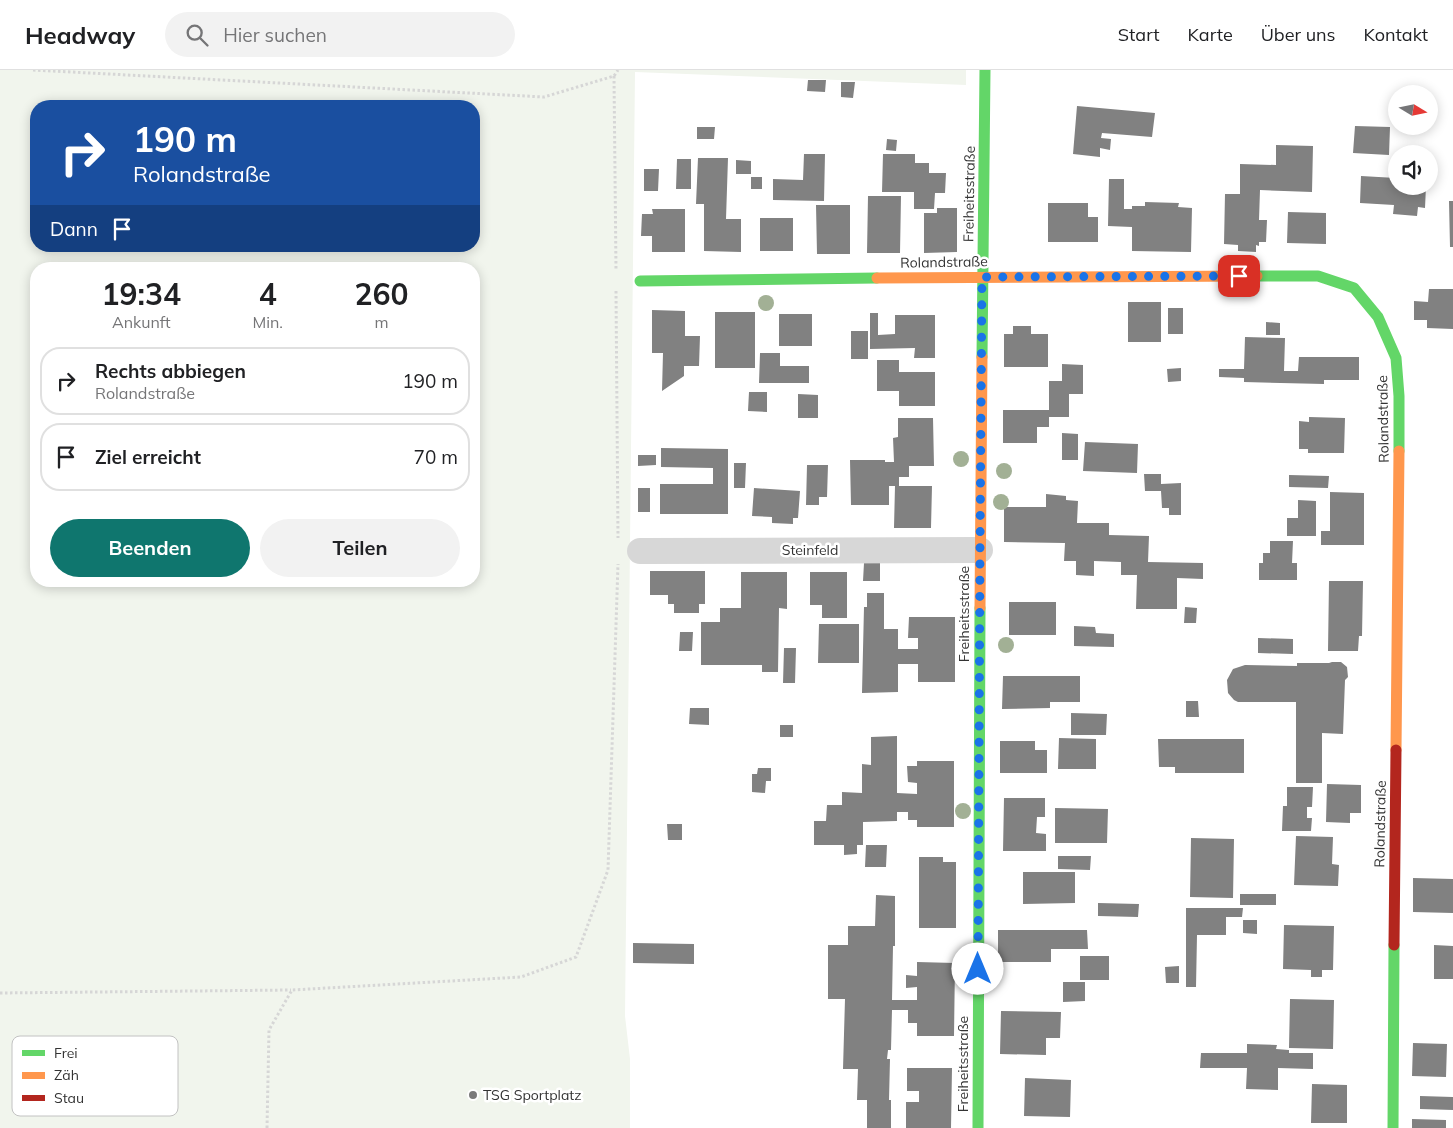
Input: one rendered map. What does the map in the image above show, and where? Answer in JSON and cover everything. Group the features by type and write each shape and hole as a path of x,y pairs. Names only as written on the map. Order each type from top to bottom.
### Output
{"street":[{"name":"Freiheitsstraße","path":"978,1128 980,550 985,70"},
{"name":"Rolandstraße","path":"640,281 1318,276 1354,288 1378,317 1396,358 1399,396 1393,1128"},
{"name":"Steinfeld","path":"625,551 980,550"}],"path":[{"path":"33,70 544,97 614,76"},
{"path":"616,271 614,76 618,70"},
{"path":"0,992 292,990 521,977 576,957 608,870 625,551 616,291"},
{"path":"267,1128 269,1030 292,990"}],"shaded area":[{"path":"0,70 966,70 966,85 635,72 625,1016 630,1059 630,1128 0,1128"}],"building":[{"path":"808,80 826,80 825,92 807,91"},
{"path":"841,82 855,82 853,98 841,97"},
{"path":"1077,106 1155,113 1152,137 1102,133 1101,138 1111,139 1110,150 1100,148 1100,157 1073,154"},
{"path":"1355,126 1388,127 1388,135 1390,135 1388,155 1353,153"},
{"path":"697,127 715,127 714,139 697,139"},
{"path":"887,139 897,140 896,151 886,150"},
{"path":"1276,145 1313,146 1312,192 1260,190 1259,220 1267,220 1266,242 1259,242 1259,246 1256,245 1256,252 1238,251 1238,245 1224,244 1225,194 1240,194 1240,164 1276,165"},
{"path":"804,154 825,154 824,201 773,200 773,179 803,180"},
{"path":"883,154 915,154 915,163 929,163 929,173 946,173 945,193 935,193 934,209 914,209 914,192 882,192"},
{"path":"698,158 728,158 726,219 741,219 741,252 704,251 704,204 696,204"},
{"path":"677,159 691,159 691,189 676,189"},
{"path":"736,160 751,161 751,174 736,174"},
{"path":"644,169 659,169 658,191 644,191"},
{"path":"1361,176 1388,178 1388,195 1426,195 1425,208 1418,207 1417,216 1393,214 1394,205 1360,203"},
{"path":"751,177 762,177 762,189 751,189"},
{"path":"1109,179 1124,179 1124,209 1132,209 1132,206 1145,206 1145,202 1179,203 1178,207 1192,208 1191,252 1132,251 1132,227 1108,226"},
{"path":"868,196 901,196 900,253 867,253"},
{"path":"1449,201 1453,201 1453,247 1450,247"},
{"path":"1048,203 1088,203 1088,217 1098,217 1098,242 1048,242"},
{"path":"816,205 850,205 850,254 817,254"},
{"path":"937,208 957,208 957,252 924,253 924,213 937,213"},
{"path":"652,209 685,209 685,252 652,252 652,236 641,236 642,214 653,214"},
{"path":"1288,212 1326,213 1326,244 1287,243"},
{"path":"760,218 793,218 793,251 760,251"},
{"path":"1429,289 1453,289 1453,329 1427,328 1427,320 1414,320 1414,301 1428,302"},
{"path":"1128,302 1161,302 1161,342 1128,342"},
{"path":"1168,308 1183,308 1183,334 1168,334"},
{"path":"652,310 685,311 685,336 700,336 699,366 684,366 684,376 662,391 663,353 652,353"},
{"path":"715,312 755,312 755,368 715,368"},
{"path":"870,313 878,313 878,335 895,334 895,315 935,315 935,358 914,358 915,348 870,349"},
{"path":"779,314 812,314 812,346 779,346"},
{"path":"1266,322 1280,323 1280,335 1266,335"},
{"path":"1013,326 1031,326 1031,334 1048,334 1048,367 1004,367 1004,334 1013,334"},
{"path":"851,331 868,331 868,359 851,359"},
{"path":"1245,337 1285,338 1284,371 1298,371 1299,357 1359,357 1359,380 1324,380 1324,384 1244,382 1244,378 1219,377 1219,369 1244,369"},
{"path":"760,353 780,353 780,366 809,366 809,383 759,383"},
{"path":"877,360 899,360 899,372 935,372 935,406 899,406 899,391 877,391"},
{"path":"1062,364 1083,365 1083,394 1069,394 1069,417 1049,417 1049,427 1037,427 1037,443 1003,443 1003,410 1049,410 1049,381 1062,381"},
{"path":"1181,368 1181,381 1168,382 1167,369"},
{"path":"749,392 767,392 767,412 748,411"},
{"path":"798,394 818,395 818,418 798,418"},
{"path":"1309,417 1345,418 1344,453 1308,453 1308,449 1299,449 1299,421 1309,422"},
{"path":"898,418 933,418 934,466 909,466 909,477 899,477 899,486 932,486 931,528 894,528 895,486 889,486 889,505 851,505 850,460 885,460 885,462 894,462 893,438 898,437"},
{"path":"1062,433 1078,434 1078,460 1062,460"},
{"path":"1085,442 1138,444 1137,473 1083,471"},
{"path":"661,448 728,449 728,514 660,514 660,484 713,484 713,468 661,467"},
{"path":"638,455 656,455 656,465 638,466"},
{"path":"734,463 746,463 745,488 734,488"},
{"path":"807,465 828,465 827,497 819,497 819,505 806,505"},
{"path":"1144,474 1161,474 1161,484 1181,483 1181,515 1169,515 1169,508 1162,508 1161,491 1145,491"},
{"path":"1289,475 1329,476 1328,488 1289,487"},
{"path":"638,488 650,488 650,512 638,512"},
{"path":"754,488 800,491 798,518 793,518 793,524 772,523 772,517 752,516"},
{"path":"1330,492 1364,493 1364,545 1321,545 1321,531 1330,531"},
{"path":"1046,494 1066,496 1066,500 1078,501 1077,523 1109,523 1109,535 1149,536 1148,562 1203,563 1203,579 1177,578 1177,609 1136,609 1137,575 1121,575 1121,562 1094,561 1094,576 1076,575 1076,561 1064,561 1065,543 1004,542 1004,507 1046,507"},
{"path":"1298,500 1316,501 1316,536 1287,536 1287,518 1298,518"},
{"path":"1270,541 1293,541 1292,563 1297,563 1297,580 1259,580 1259,563 1263,563 1263,553 1270,553"},
{"path":"864,563 880,563 880,581 863,581"},
{"path":"650,571 705,571 705,604 699,604 699,613 674,613 674,604 668,604 668,595 650,595"},
{"path":"741,572 787,572 787,609 779,608 778,672 762,672 762,665 701,665 701,622 720,622 720,608 741,608"},
{"path":"810,572 847,572 847,618 822,618 822,605 810,605"},
{"path":"1329,581 1363,581 1362,636 1359,636 1358,651 1328,651"},
{"path":"867,593 884,593 884,629 898,629 898,649 918,649 918,638 908,638 909,617 955,617 955,682 918,682 918,664 898,664 898,692 862,693 864,607 867,607"},
{"path":"1009,602 1056,602 1056,635 1009,635"},
{"path":"1185,607 1197,608 1196,623 1184,623"},
{"path":"819,624 859,624 859,663 818,663"},
{"path":"1074,626 1095,627 1096,633 1114,634 1114,647 1074,646"},
{"path":"680,632 693,632 692,651 679,651"},
{"path":"1258,638 1293,639 1293,654 1258,653"},
{"path":"784,648 796,648 795,683 783,683"},
{"path":"1341,662 1347,667 1348,677 1345,680 1343,734 1322,733 1322,783 1296,783 1296,702 1238,702 1228,693 1227,680 1233,669 1245,665 1297,666 1297,663"},
{"path":"1003,676 1080,676 1080,702 1050,702 1050,708 1002,709"},
{"path":"1186,701 1198,701 1199,717 1186,717"},
{"path":"690,708 709,708 709,725 689,724"},
{"path":"1071,713 1107,714 1106,735 1071,735"},
{"path":"780,725 793,725 793,737 780,737"},
{"path":"897,736 897,793 917,794 917,783 908,782 907,766 917,766 917,761 954,761 954,827 917,827 917,820 908,820 908,812 897,812 897,821 863,822 863,845 857,845 857,854 844,855 844,845 814,845 814,821 826,821 827,805 842,805 842,792 862,793 862,764 871,765 871,737"},
{"path":"1059,738 1096,739 1096,769 1058,769"},
{"path":"1158,739 1244,739 1244,773 1175,773 1175,767 1159,767"},
{"path":"1000,741 1035,741 1035,750 1047,750 1047,773 1000,773"},
{"path":"758,768 771,768 771,781 766,781 765,793 752,792 752,774 757,774"},
{"path":"1327,784 1361,785 1361,813 1350,813 1350,823 1326,822"},
{"path":"1287,787 1313,787 1312,807 1307,807 1307,818 1312,818 1311,831 1282,831 1283,806 1287,806"},
{"path":"1004,798 1045,798 1045,817 1037,817 1036,833 1046,834 1046,851 1003,851"},
{"path":"1055,808 1108,809 1107,843 1055,843"},
{"path":"667,824 682,824 682,840 668,840"},
{"path":"1296,836 1333,837 1332,864 1339,865 1338,886 1294,885"},
{"path":"1191,838 1234,839 1233,898 1190,897"},
{"path":"866,845 887,845 886,867 865,867"},
{"path":"1058,856 1091,856 1090,870 1058,869"},
{"path":"919,857 943,857 943,862 956,862 956,928 919,928"},
{"path":"1023,872 1075,872 1075,903 1023,904"},
{"path":"1413,878 1453,879 1453,913 1413,912"},
{"path":"1240,894 1276,894 1276,905 1240,905"},
{"path":"876,895 895,896 892,1000 917,1000 917,987 906,988 906,975 917,976 917,962 955,963 954,1036 917,1036 917,1023 908,1023 908,1010 892,1010 891,1050 888,1050 887,1059 890,1059 889,1100 891,1100 891,1128 867,1128 867,1100 857,1100 858,1069 843,1069 845,999 828,999 828,945 848,945 848,926 875,926"},
{"path":"1098,903 1139,904 1138,917 1098,916"},
{"path":"1186,908 1243,908 1242,917 1226,917 1226,935 1197,935 1196,987 1186,987"},
{"path":"1243,920 1257,920 1257,934 1243,933"},
{"path":"1284,925 1334,926 1333,970 1322,970 1322,977 1311,977 1311,970 1283,969"},
{"path":"998,930 1087,930 1088,949 1051,949 1051,962 998,962"},
{"path":"633,943 694,944 694,964 633,963"},
{"path":"1434,945 1453,946 1453,979 1434,979"},
{"path":"1080,956 1109,956 1109,980 1080,980"},
{"path":"1179,966 1179,983 1166,983 1165,967"},
{"path":"1063,982 1085,982 1085,1001 1063,1002"},
{"path":"1290,999 1334,1000 1333,1049 1289,1048"},
{"path":"1001,1011 1061,1012 1060,1038 1046,1038 1046,1055 1000,1054"},
{"path":"1413,1043 1447,1044 1446,1077 1412,1076"},
{"path":"1247,1044 1277,1045 1276,1049 1289,1050 1289,1053 1313,1053 1313,1069 1278,1068 1278,1090 1246,1089 1247,1068 1200,1068 1201,1053 1247,1053"},
{"path":"907,1068 952,1068 951,1128 906,1128 906,1102 919,1102 919,1091 907,1091"},
{"path":"1025,1078 1071,1080 1070,1117 1024,1116"},
{"path":"1312,1084 1347,1085 1347,1123 1311,1123"},
{"path":"1420,1096 1453,1097 1453,1110 1420,1109"},
{"path":"1412,1119 1446,1120 1446,1128 1412,1128"}],"traffic: fast":[{"path":"982,357 985,70"},
{"path":"1257,276 1318,276 1354,288 1378,317 1396,358 1399,396 1399,451"},
{"path":"640,281 877,278"},
{"path":"978,1128 980,608"},
{"path":"1393,1128 1394,945"}],"traffic: slow":[{"path":"877,278 1257,276"},
{"path":"980,608 982,357"},
{"path":"1396,750 1399,451"}],"traffic: jam":[{"path":"1394,945 1396,750"}],"place":[{"name":"TSG Sportplatz","path":"473,1095"}],"route":[{"path":"978,969 982,277 1239,276"}]}
